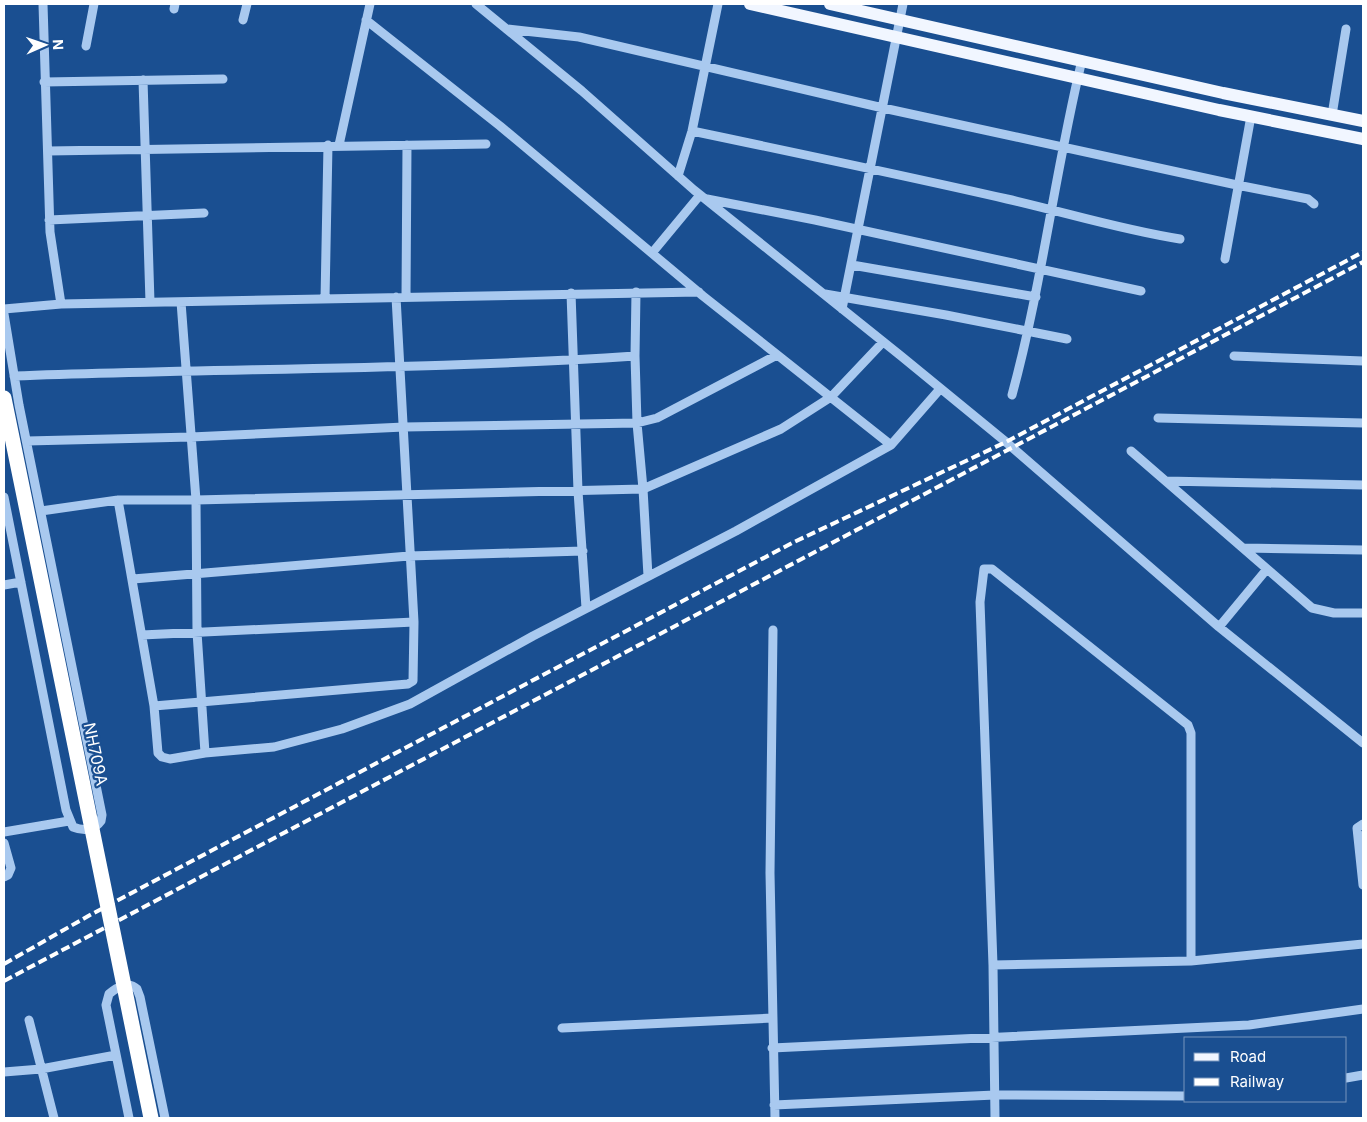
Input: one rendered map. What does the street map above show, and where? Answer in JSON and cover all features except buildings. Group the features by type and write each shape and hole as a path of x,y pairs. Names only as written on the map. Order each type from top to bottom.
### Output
{"highway":[{"name":"NH709A","path":"4,398 151,1118"}],"main road":[{"path":"830,4 1223,93 1363,121"},
{"path":"758,5 1251,116 1363,139"}],"street":[{"path":"43,4 49,220 62,304"},
{"path":"86,46 94,4"},
{"path":"243,20 247,4"},
{"path":"339,145 370,4"},
{"path":"476,4 582,91 702,197 825,294 1006,442 1219,626 1363,743"},
{"path":"678,176 692,131 718,4"},
{"path":"842,309 860,230 903,4"},
{"path":"366,20 776,355 891,445"},
{"path":"507,29 579,37 883,108 1064,146 1237,186 1308,199 1314,204"},
{"path":"1332,115 1346,29"},
{"path":"1012,395 1029,332 1051,209 1082,60"},
{"path":"44,82 223,78"},
{"path":"143,80 150,302"},
{"path":"1225,259 1251,116"},
{"path":"692,131 872,168 1051,209 1146,234 1180,239"},
{"path":"48,151 328,145 486,144"},
{"path":"324,299 328,145"},
{"path":"406,297 407,145"},
{"path":"652,253 702,197"},
{"path":"702,197 1141,291"},
{"path":"49,220 204,213"},
{"path":"852,265 1036,296"},
{"path":"636,292 637,423 644,489 648,576"},
{"path":"4,309 62,304 699,292"},
{"path":"571,293 578,490 586,608"},
{"path":"825,294 1067,339"},
{"path":"154,706 408,684 414,681 414,622 396,297"},
{"path":"181,302 196,500 196,574 204,753"},
{"path":"4,314 14,376 102,815 98,825 88,830 73,827 69,821 4,503"},
{"path":"41,510 118,500 196,500 644,489 781,429 831,397 883,342"},
{"path":"27,441 191,437 404,427 577,426 637,423 657,418 776,355"},
{"path":"14,376 186,370 400,366 635,356"},
{"path":"1234,356 1363,361"},
{"path":"118,500 154,706 157,749 162,757 170,759 204,753 274,747 342,729 410,704 586,608 736,531 891,445 940,389"},
{"path":"1158,418 1363,423"},
{"path":"1131,451 1312,608 1334,613 1363,613"},
{"path":"1166,481 1363,485"},
{"path":"1244,548 1363,550"},
{"path":"133,579 409,556 583,551"},
{"path":"995,1118 993,965 980,602 982,572 987,567 992,569 1188,725 1191,733 1191,961"},
{"path":"1219,626 1267,569"},
{"path":"4,585 21,582"},
{"path":"142,635 414,622"},
{"path":"773,630 770,873 772,1048 775,1118"},
{"path":"4,832 69,821"},
{"path":"1363,824 1357,828 1363,885"},
{"path":"4,843 11,868 8,875 4,877"},
{"path":"993,965 1191,961 1363,944"},
{"path":"129,1118 107,999 115,989 134,986 144,1011 165,1118"},
{"path":"772,1048 994,1039 1249,1024 1363,1009"},
{"path":"562,1028 772,1018"},
{"path":"29,1020 54,1118"},
{"path":"4,1072 41,1069 116,1055"},
{"path":"1347,1078 1363,1075"},
{"path":"774,1105 995,1095 1184,1096"}],"railway":[{"path":"4,964 90,915 792,543 1006,442 1363,252"},
{"path":"4,981 1363,262"}]}
